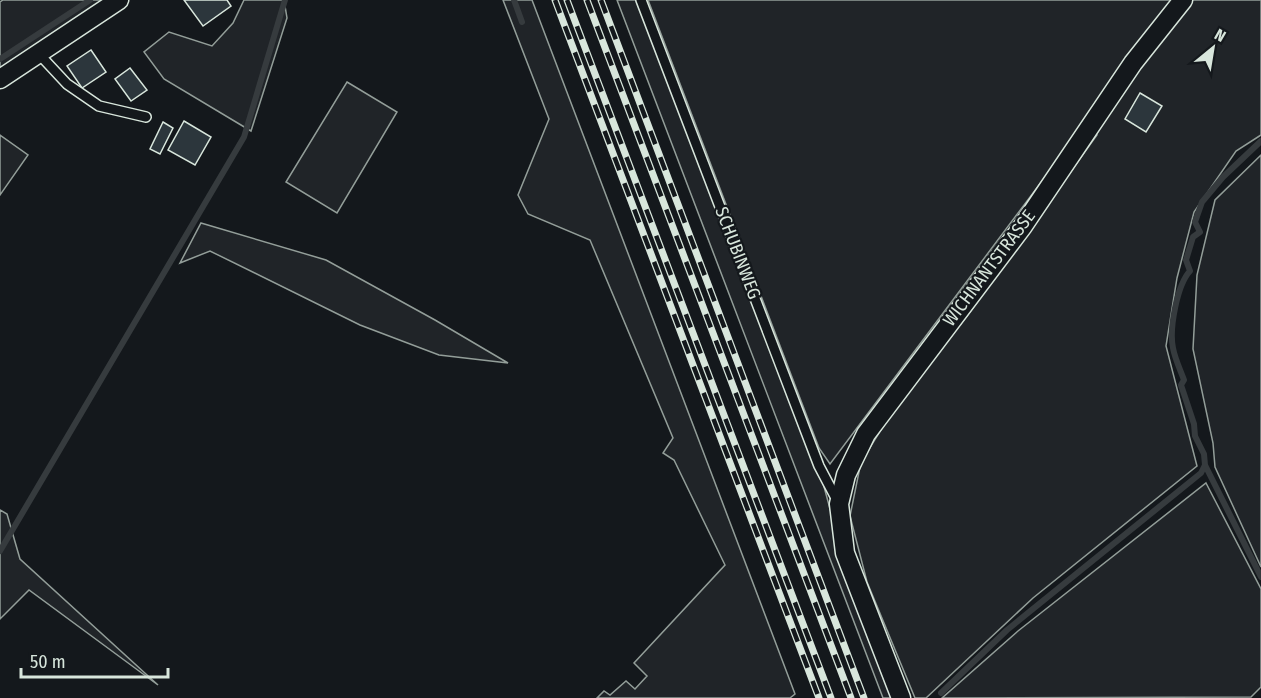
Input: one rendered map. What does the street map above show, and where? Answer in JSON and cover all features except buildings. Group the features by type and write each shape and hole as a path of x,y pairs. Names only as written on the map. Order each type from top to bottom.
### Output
{"street":[{"path":"0,79 119,0"},
{"name":"WICHNANTSTRASSE","path":"901,698 845,553 839,504 846,475 866,434 1023,226 1133,63 1183,0"}],"lane":[{"name":"SCHUBINWEG","path":"641,0 819,466 839,504"},
{"path":"39,54 67,84 99,106 147,117"}],"shaded area":[{"path":"3,0 109,0 0,72 0,2"},
{"path":"244,0 284,0 287,18 251,131 164,79 144,52 169,32 212,46 233,23"},
{"path":"503,0 532,0 795,694 790,698 597,698 604,691 610,695 626,681 635,689 647,676 634,663 725,565 674,460 663,453 673,438 590,240 528,214 518,195 549,119"},
{"path":"617,0 636,0 823,483 842,553 898,698 883,698"},
{"path":"648,0 1261,0 1261,135 1236,151 1194,212 1177,278 1166,346 1197,466 1033,598 926,698 915,698 867,582 850,516 861,462 895,407 970,312 1097,135 1084,125 830,464 819,448"},
{"path":"347,82 397,112 337,213 286,182"},
{"path":"0,135 28,155 0,195"},
{"path":"1261,155 1261,567 1215,467 1213,443 1193,349 1197,275 1215,200"},
{"path":"201,223 326,260 508,363 439,355 360,325 210,251 180,263"},
{"path":"1206,483 1261,589 1261,687 1251,697 942,698 1018,631"},
{"path":"0,510 7,514 20,559 158,685 29,590 0,619"}],"waterway":[{"path":"0,59 90,0"},
{"path":"0,551 244,137 285,0"},
{"path":"514,0 522,22"},
{"path":"1261,141 1223,177 1202,202 1195,222 1200,232 1193,237 1186,260 1190,271 1181,286 1172,330 1173,348 1184,380 1181,385 1194,424 1195,436 1204,454 1205,465 1261,577"},
{"path":"941,693 1007,630 1201,473 1205,465"}],"railway":[{"path":"555,0 819,698"},
{"path":"567,0 831,698"},
{"path":"587,0 851,698"},
{"path":"601,0 864,698"}]}
